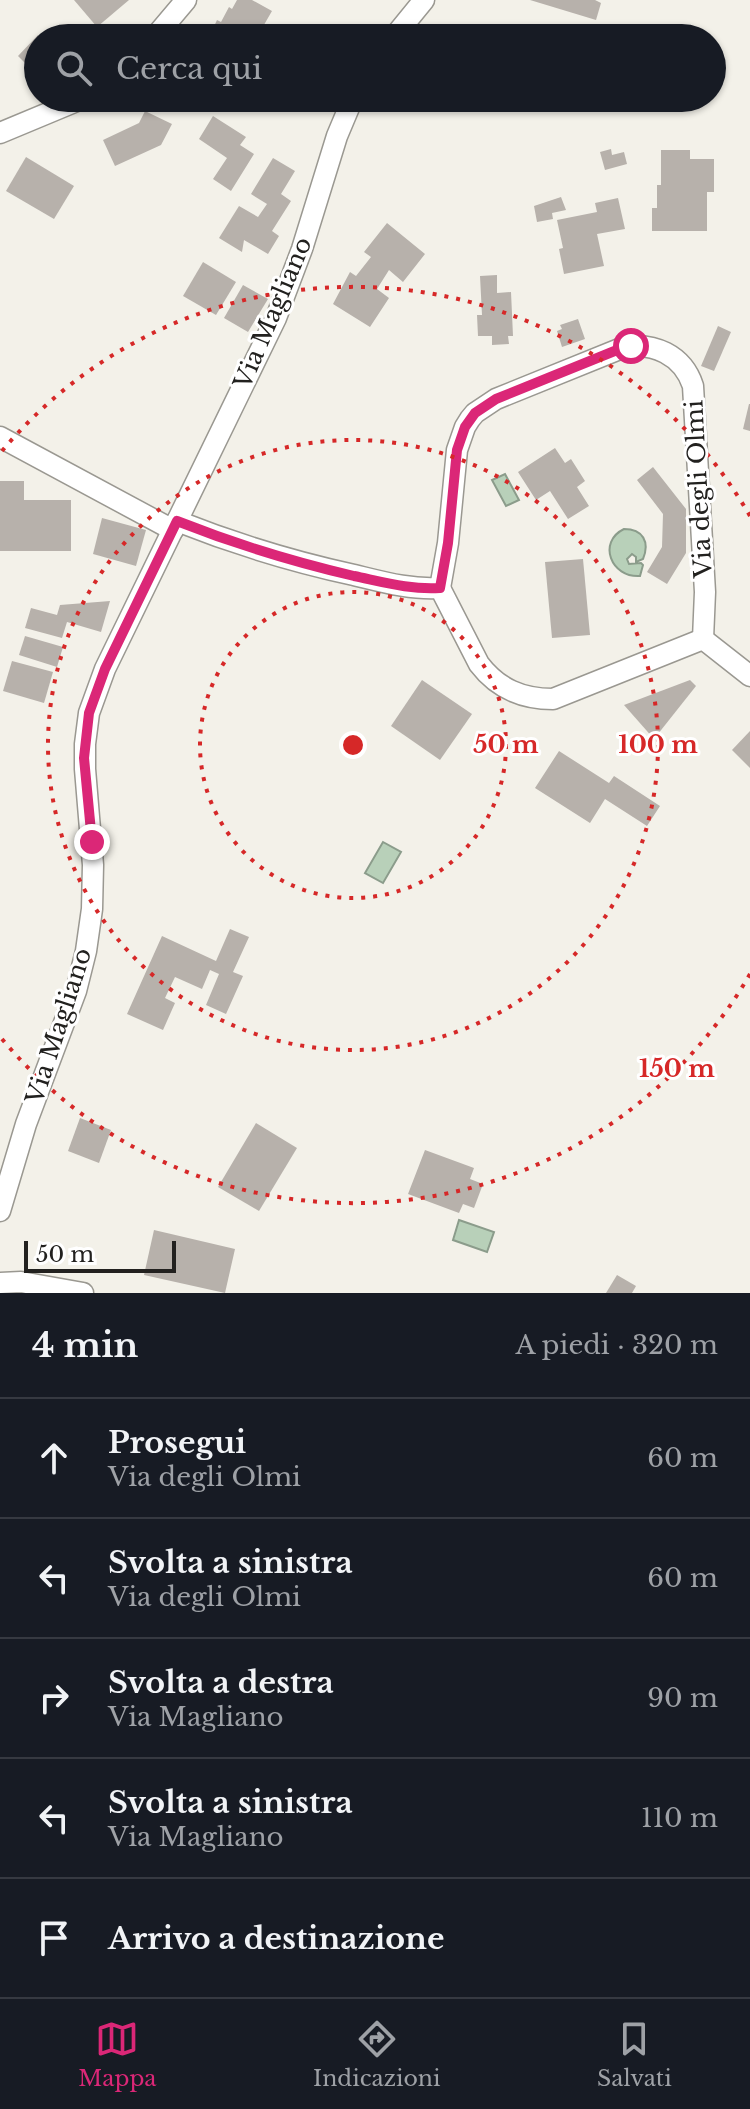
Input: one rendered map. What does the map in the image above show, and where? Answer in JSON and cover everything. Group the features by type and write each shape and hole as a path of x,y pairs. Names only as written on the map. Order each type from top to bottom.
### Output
{"street":[{"path":"166,24 186,0"},
{"path":"404,24 424,0"},
{"path":"0,133 50,112"},
{"name":"Via Magliano","path":"0,1211 26,1124 76,991 90,931 93,865 84,758 89,713 105,669 287,292 347,112"},
{"name":"Via degli Olmi","path":"440,588 448,543 457,450 465,427 475,413 496,399 622,348 653,348 672,356 681,364 693,386 705,592 703,639"},
{"path":"0,437 175,525 322,568 410,588 440,588 479,664 487,675 513,693 553,699 703,639 750,676"},
{"path":"0,1283 21,1282 83,1293"}],"shaded area":[{"path":"505,474 519,500 506,506 492,480"},
{"path":"624,529 636,531 645,542 643,559 636,562 632,554 627,559 629,564 643,565 640,576 621,571 611,558 611,542"},
{"path":"383,842 401,852 383,883 365,873"},
{"path":"459,1220 494,1232 487,1252 453,1240"}],"building":[{"path":"74,0 129,0 101,24 94,24"},
{"path":"237,0 252,0 272,11 264,24 215,24 217,20 221,22 229,7 232,9"},
{"path":"530,0 595,0 601,3 596,20"},
{"path":"147,112 172,124 161,145 115,166 103,140 139,123"},
{"path":"213,116 246,137 240,145 254,154 231,191 213,179 227,158 199,139"},
{"path":"611,149 612,155 624,152 627,164 605,170 600,152"},
{"path":"661,150 690,150 690,159 714,159 714,192 707,192 707,231 652,231 652,208 657,208 657,185 661,185"},
{"path":"26,157 74,186 54,219 6,191"},
{"path":"273,158 295,171 281,194 291,201 272,231 279,236 268,254 244,240 242,252 219,238 239,206 258,217 267,204 251,194"},
{"path":"561,197 566,210 552,213 553,219 537,222 534,206"},
{"path":"618,198 625,229 597,234 604,266 564,274 557,220 597,212 595,203"},
{"path":"387,223 425,254 403,282 389,270 377,289 389,298 370,327 333,304 350,272 356,276 371,257 364,252"},
{"path":"203,262 236,282 216,315 183,296"},
{"path":"497,275 497,293 511,292 513,336 508,336 509,344 492,345 492,336 478,336 477,315 482,315 480,276"},
{"path":"243,285 268,299 248,332 224,318"},
{"path":"578,319 585,339 562,347 557,331 562,329 560,325"},
{"path":"718,326 731,332 714,371 701,366"},
{"path":"750,404 750,431 743,429"},
{"path":"555,448 565,463 571,459 585,481 577,487 589,506 568,519 550,491 536,500 518,472"},
{"path":"653,467 686,509 686,553 667,584 647,572 662,547 663,514 637,480"},
{"path":"0,481 24,481 24,500 71,500 71,551 0,551"},
{"path":"102,518 146,530 136,566 93,554"},
{"path":"583,559 590,635 552,638 545,562"},
{"path":"110,601 101,632 67,622 62,638 25,628 31,608 57,615 60,605"},
{"path":"25,636 63,647 57,667 19,655"},
{"path":"12,661 53,672 44,703 3,691"},
{"path":"422,680 472,714 440,760 391,726"},
{"path":"690,680 696,686 654,739 624,705"},
{"path":"750,731 750,768 732,750"},
{"path":"559,751 609,783 614,776 660,806 647,826 605,799 590,823 535,788"},
{"path":"230,929 249,937 233,972 243,976 226,1014 206,1005 219,974 210,970 202,989 175,977 165,998 175,1003 163,1030 127,1014 162,936 216,961"},
{"path":"80,1118 111,1130 99,1163 68,1151"},
{"path":"256,1123 297,1148 259,1211 218,1187"},
{"path":"425,1150 474,1168 470,1179 483,1184 474,1208 463,1204 459,1213 408,1194"},
{"path":"154,1230 235,1249 225,1293 144,1275"},
{"path":"617,1275 636,1286 632,1293 606,1293"}],"route":[{"path":"92,842 84,758 89,713 99,682 177,521 240,545 322,568 410,588 440,588 448,543 457,450 465,427 475,413 496,399 631,346"}]}
